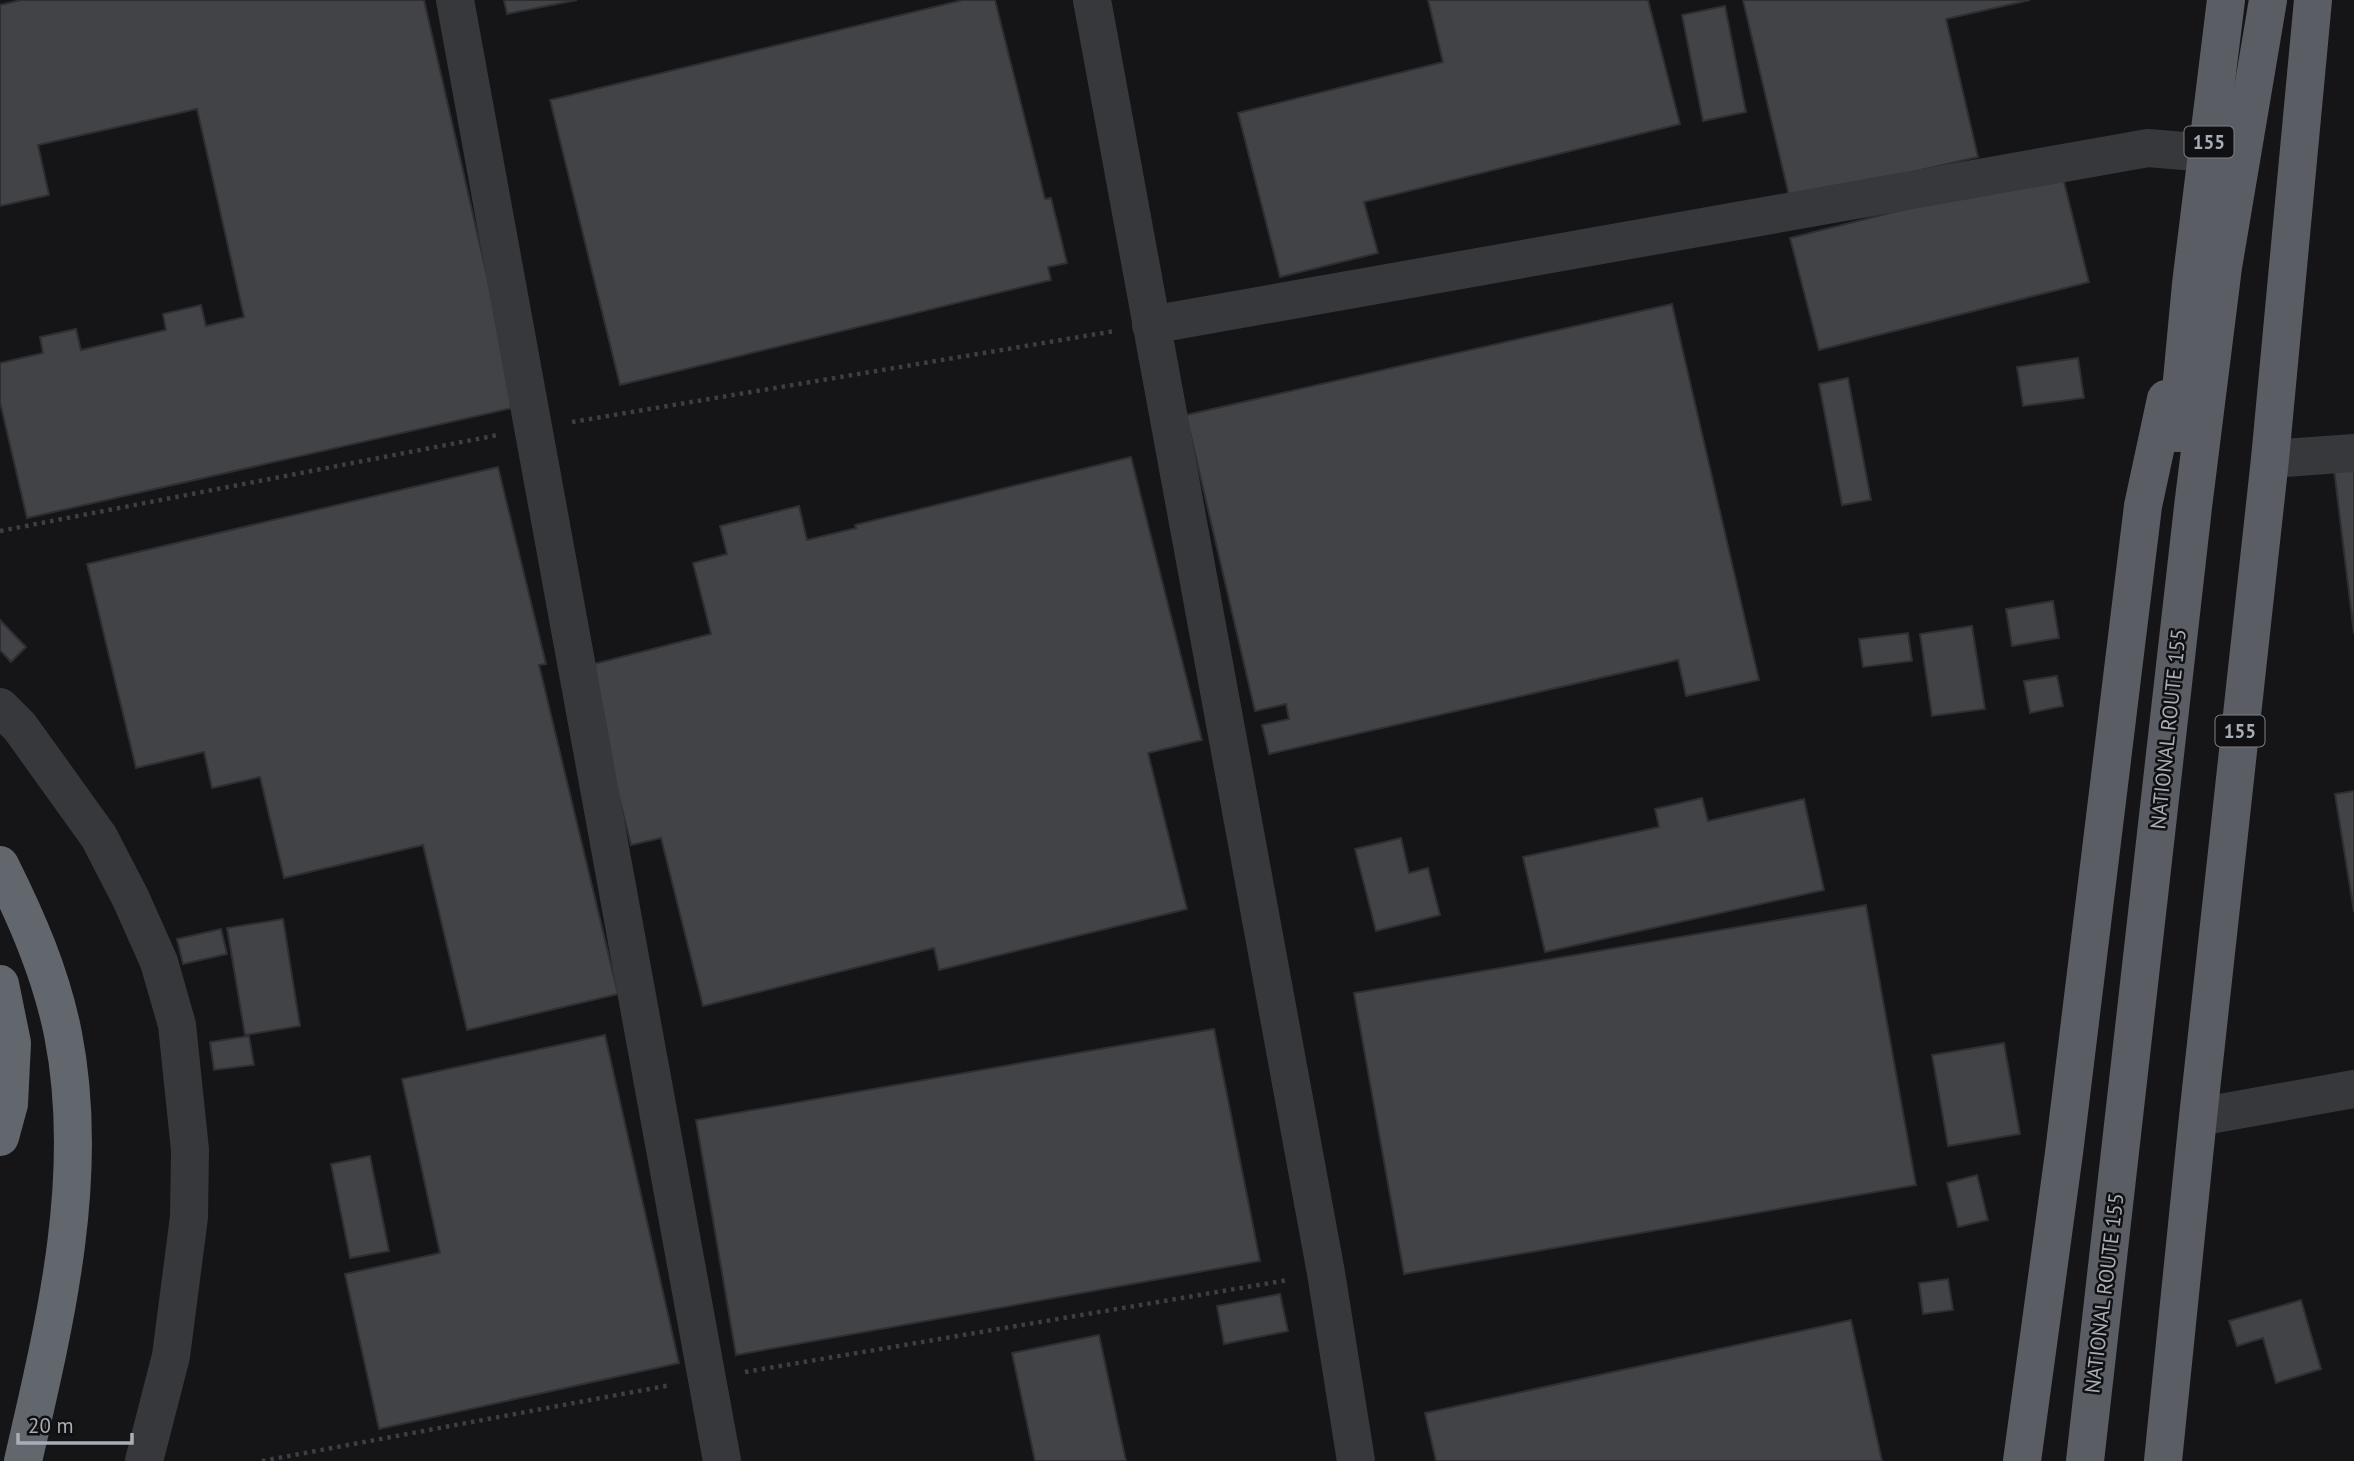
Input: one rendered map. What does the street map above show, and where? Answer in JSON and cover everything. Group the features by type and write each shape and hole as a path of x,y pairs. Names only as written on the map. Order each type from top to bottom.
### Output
{"highway":[{"name":"NATIONAL ROUTE 155","path":"2085,1461 2182,506 2191,284 2226,0"},
{"name":"NATIONAL ROUTE 155","path":"2059,1461 2182,506 2268,0"},
{"name":"155","path":"2163,1461 2270,459 2313,0"},
{"name":"155","path":"2022,1461 2065,1139 2143,506 2191,284"},
{"path":"0,865 27,919 49,977 63,1035 70,1090 73,1178 65,1258 50,1345 23,1461"},
{"path":"0,984 12,1043 9,1104 0,1136"}],"street":[{"path":"455,0 722,1461"},
{"path":"1092,0 1326,1273 1356,1461"},
{"path":"1151,325 2148,148 2208,153"},
{"path":"2270,459 2354,453"},
{"path":"0,707 20,727 99,837 159,962 177,1025 190,1150 189,1217 171,1356 144,1461"},
{"path":"2198,1116 2354,1089"}],"path":[{"path":"0,531 533,428 1151,325"},
{"path":"262,1461 707,1378 1326,1273"}],"building":[{"path":"21,0 424,0 517,407 27,518 0,402 0,363 43,353 40,337 76,329 81,350 166,330 163,314 201,305 206,326 244,317 197,109 38,145 49,195 0,206 0,5"},
{"path":"504,0 577,0 507,14"},
{"path":"963,0 995,0 1045,199 1051,198 1067,263 1048,267 1051,280 620,385 550,100"},
{"path":"1428,0 1648,0 1680,124 1364,202 1378,253 1280,277 1238,113 1443,62"},
{"path":"1743,0 2030,0 1946,19 1978,157 1790,200"},
{"path":"1725,6 1746,112 1703,121 1682,15"},
{"path":"2061,170 2089,282 1819,350 1790,238"},
{"path":"1672,304 1759,680 1686,696 1678,660 1269,754 1262,725 1289,719 1286,704 1255,711 1186,415"},
{"path":"2078,358 2084,398 2023,406 2017,367"},
{"path":"1848,378 1871,500 1842,505 1819,384"},
{"path":"1131,457 1202,740 1148,753 1187,909 939,970 934,948 703,1006 661,838 631,845 586,666 711,634 693,563 727,554 720,526 799,506 807,540 856,528 855,525"},
{"path":"498,467 546,664 539,665 618,994 467,1030 423,845 284,878 260,777 212,788 204,752 136,768 87,564"},
{"path":"2354,467 2354,634 2334,469"},
{"path":"2053,601 2059,638 2012,646 2006,609"},
{"path":"0,620 26,647 11,662 0,650"},
{"path":"1972,626 1985,709 1932,716 1920,634"},
{"path":"1908,633 1912,661 1863,667 1859,639"},
{"path":"2057,676 2063,706 2030,713 2024,681"},
{"path":"2354,791 2354,912 2335,794"},
{"path":"1702,798 1708,821 1804,799 1824,890 1545,952 1523,857 1659,827 1655,809"},
{"path":"1401,838 1409,873 1428,868 1440,915 1376,931 1355,849"},
{"path":"1866,905 1916,1185 1404,1274 1354,993"},
{"path":"283,919 300,1026 245,1035 227,928"},
{"path":"221,929 227,954 183,964 177,939"},
{"path":"1214,1029 1260,1261 736,1355 696,1120"},
{"path":"605,1035 679,1363 379,1429 345,1274 440,1253 402,1079"},
{"path":"249,1036 254,1065 214,1070 210,1042"},
{"path":"2004,1043 2020,1134 1948,1146 1932,1055"},
{"path":"370,1156 389,1251 350,1258 331,1164"},
{"path":"1977,1175 1988,1220 1958,1227 1947,1183"},
{"path":"1948,1279 1953,1310 1923,1314 1919,1283"},
{"path":"1280,1294 1288,1331 1224,1344 1217,1306"},
{"path":"2301,1300 2321,1369 2276,1383 2263,1338 2237,1346 2229,1321"},
{"path":"1851,1320 1882,1461 1436,1461 1425,1413"},
{"path":"1099,1335 1126,1461 1035,1461 1012,1353"}]}
